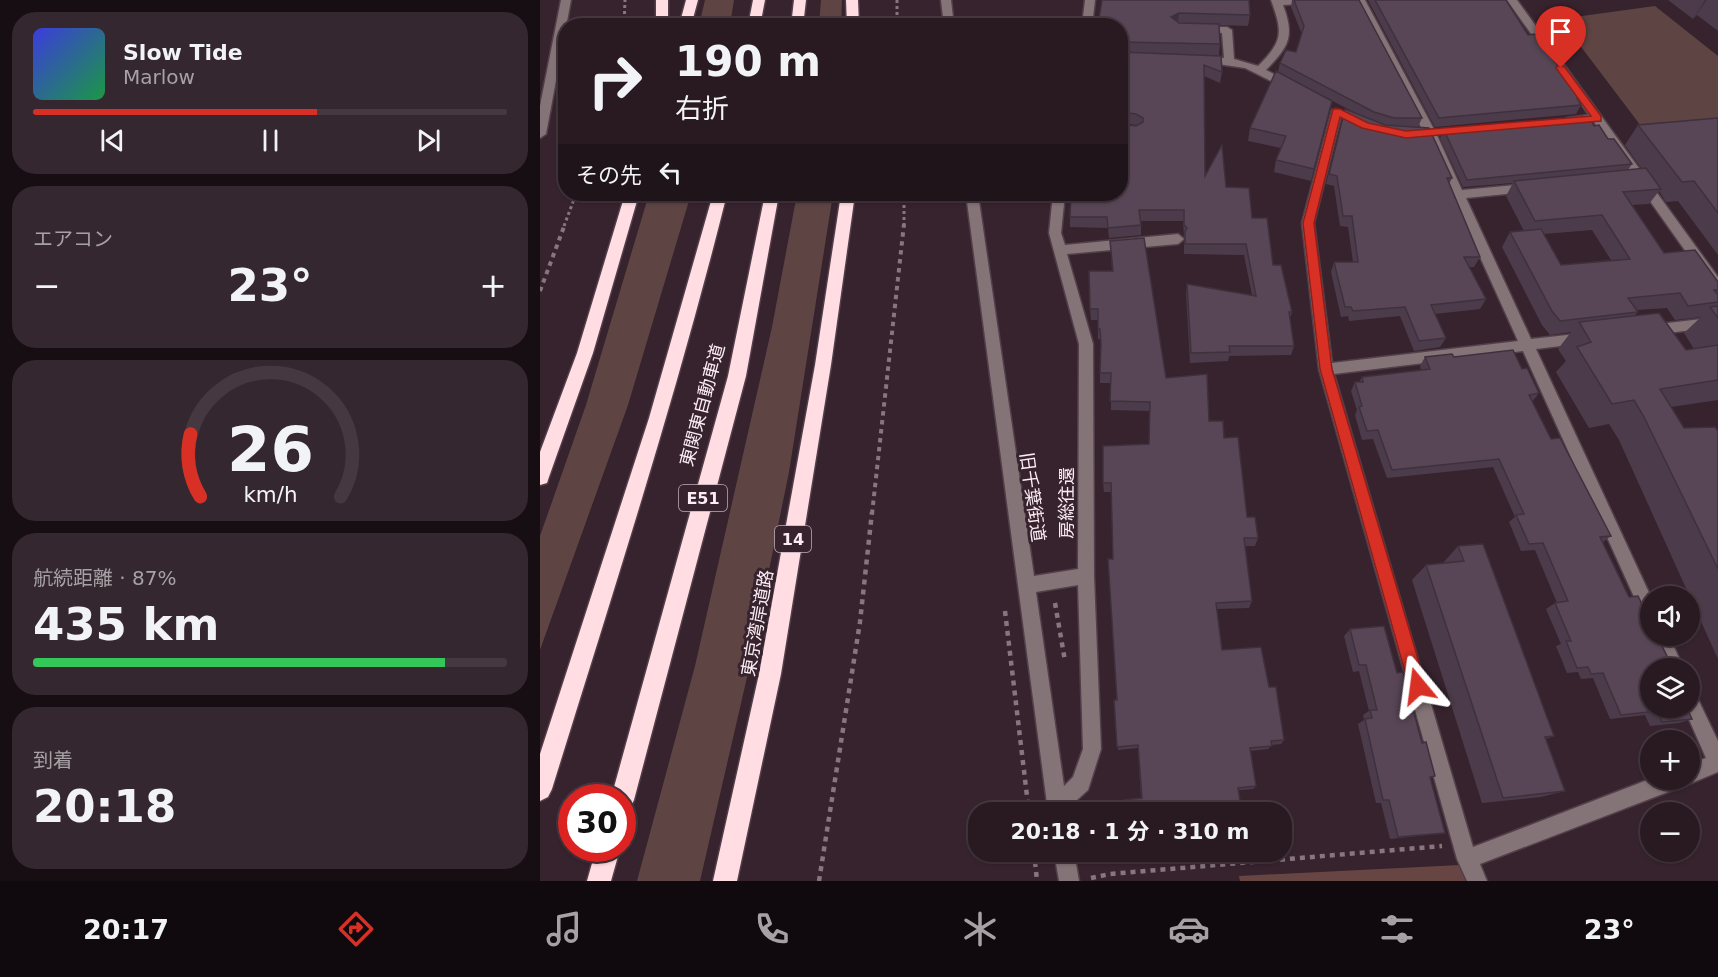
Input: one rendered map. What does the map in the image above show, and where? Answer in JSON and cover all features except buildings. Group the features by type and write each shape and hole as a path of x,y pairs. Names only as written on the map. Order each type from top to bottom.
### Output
{"highway":[{"path":"662,0 662,18"},
{"path":"687,18 692,0"},
{"path":"756,18 759,0"},
{"path":"798,18 800,0"},
{"path":"852,0 853,18"},
{"path":"540,477 585,353 630,201"},
{"name":"東関東自動車道","path":"540,789 657,423 699,282 718,201"},
{"name":"東関東自動車道","path":"627,784 737,376 771,201"},
{"name":"東京湾岸道路","path":"724,881 770,674 823,365 847,201"},
{"path":"599,881 604,862"}],"street":[{"path":"562,18 566,0"},
{"path":"946,0 948,18"},
{"path":"1088,18 1090,0"},
{"path":"1260,70 1286,39 1287,30 1276,2 1318,0"},
{"path":"1360,0 1430,133 1640,591"},
{"path":"1512,0 1598,118 1634,177 1718,287"},
{"path":"1187,29 1227,30 1229,59"},
{"path":"540,134 558,40"},
{"path":"1185,59 1229,59 1260,70 1298,91"},
{"path":"1336,111 1308,223 1326,369 1465,851 1477,881"},
{"path":"1564,122 1598,118"},
{"path":"1458,195 1538,187"},
{"name":"旧千葉街道","path":"973,201 1057,802"},
{"name":"房総往還","path":"1058,201 1055,232 1086,344 1086,576 1092,749 1081,783 1064,802"},
{"path":"1060,250 1178,239"},
{"path":"1640,331 1718,322"},
{"path":"1326,369 1595,337"},
{"path":"1026,585 1086,576"},
{"path":"1698,718 1718,762 1700,769"},
{"path":"1465,851 1644,790"},
{"path":"1066,862 1069,881"}],"path":[{"path":"624,18 625,0"},
{"path":"897,0 897,18"},
{"path":"540,291 573,201"},
{"path":"819,881 860,622 905,214 904,201"},
{"path":"1080,881 1110,874 1465,851"},
{"path":"1035,862 1037,881"}],"shaded area":[{"path":"705,0 734,0 731,18 701,18"},
{"path":"821,0 842,0 841,18 820,18"},
{"path":"1655,6 1718,56 1718,126 1647,134 1560,19"},
{"path":"647,201 689,201 628,405 540,650 540,536 586,405"},
{"path":"796,201 832,201 789,472 748,673 700,881 637,881 695,666 772,327"},
{"path":"1460,865 1466,881 1240,881 1239,876"}],"route":[{"path":"1418,686 1326,369 1308,223 1336,112 1365,126 1406,135 1598,118 1561,68"}]}
